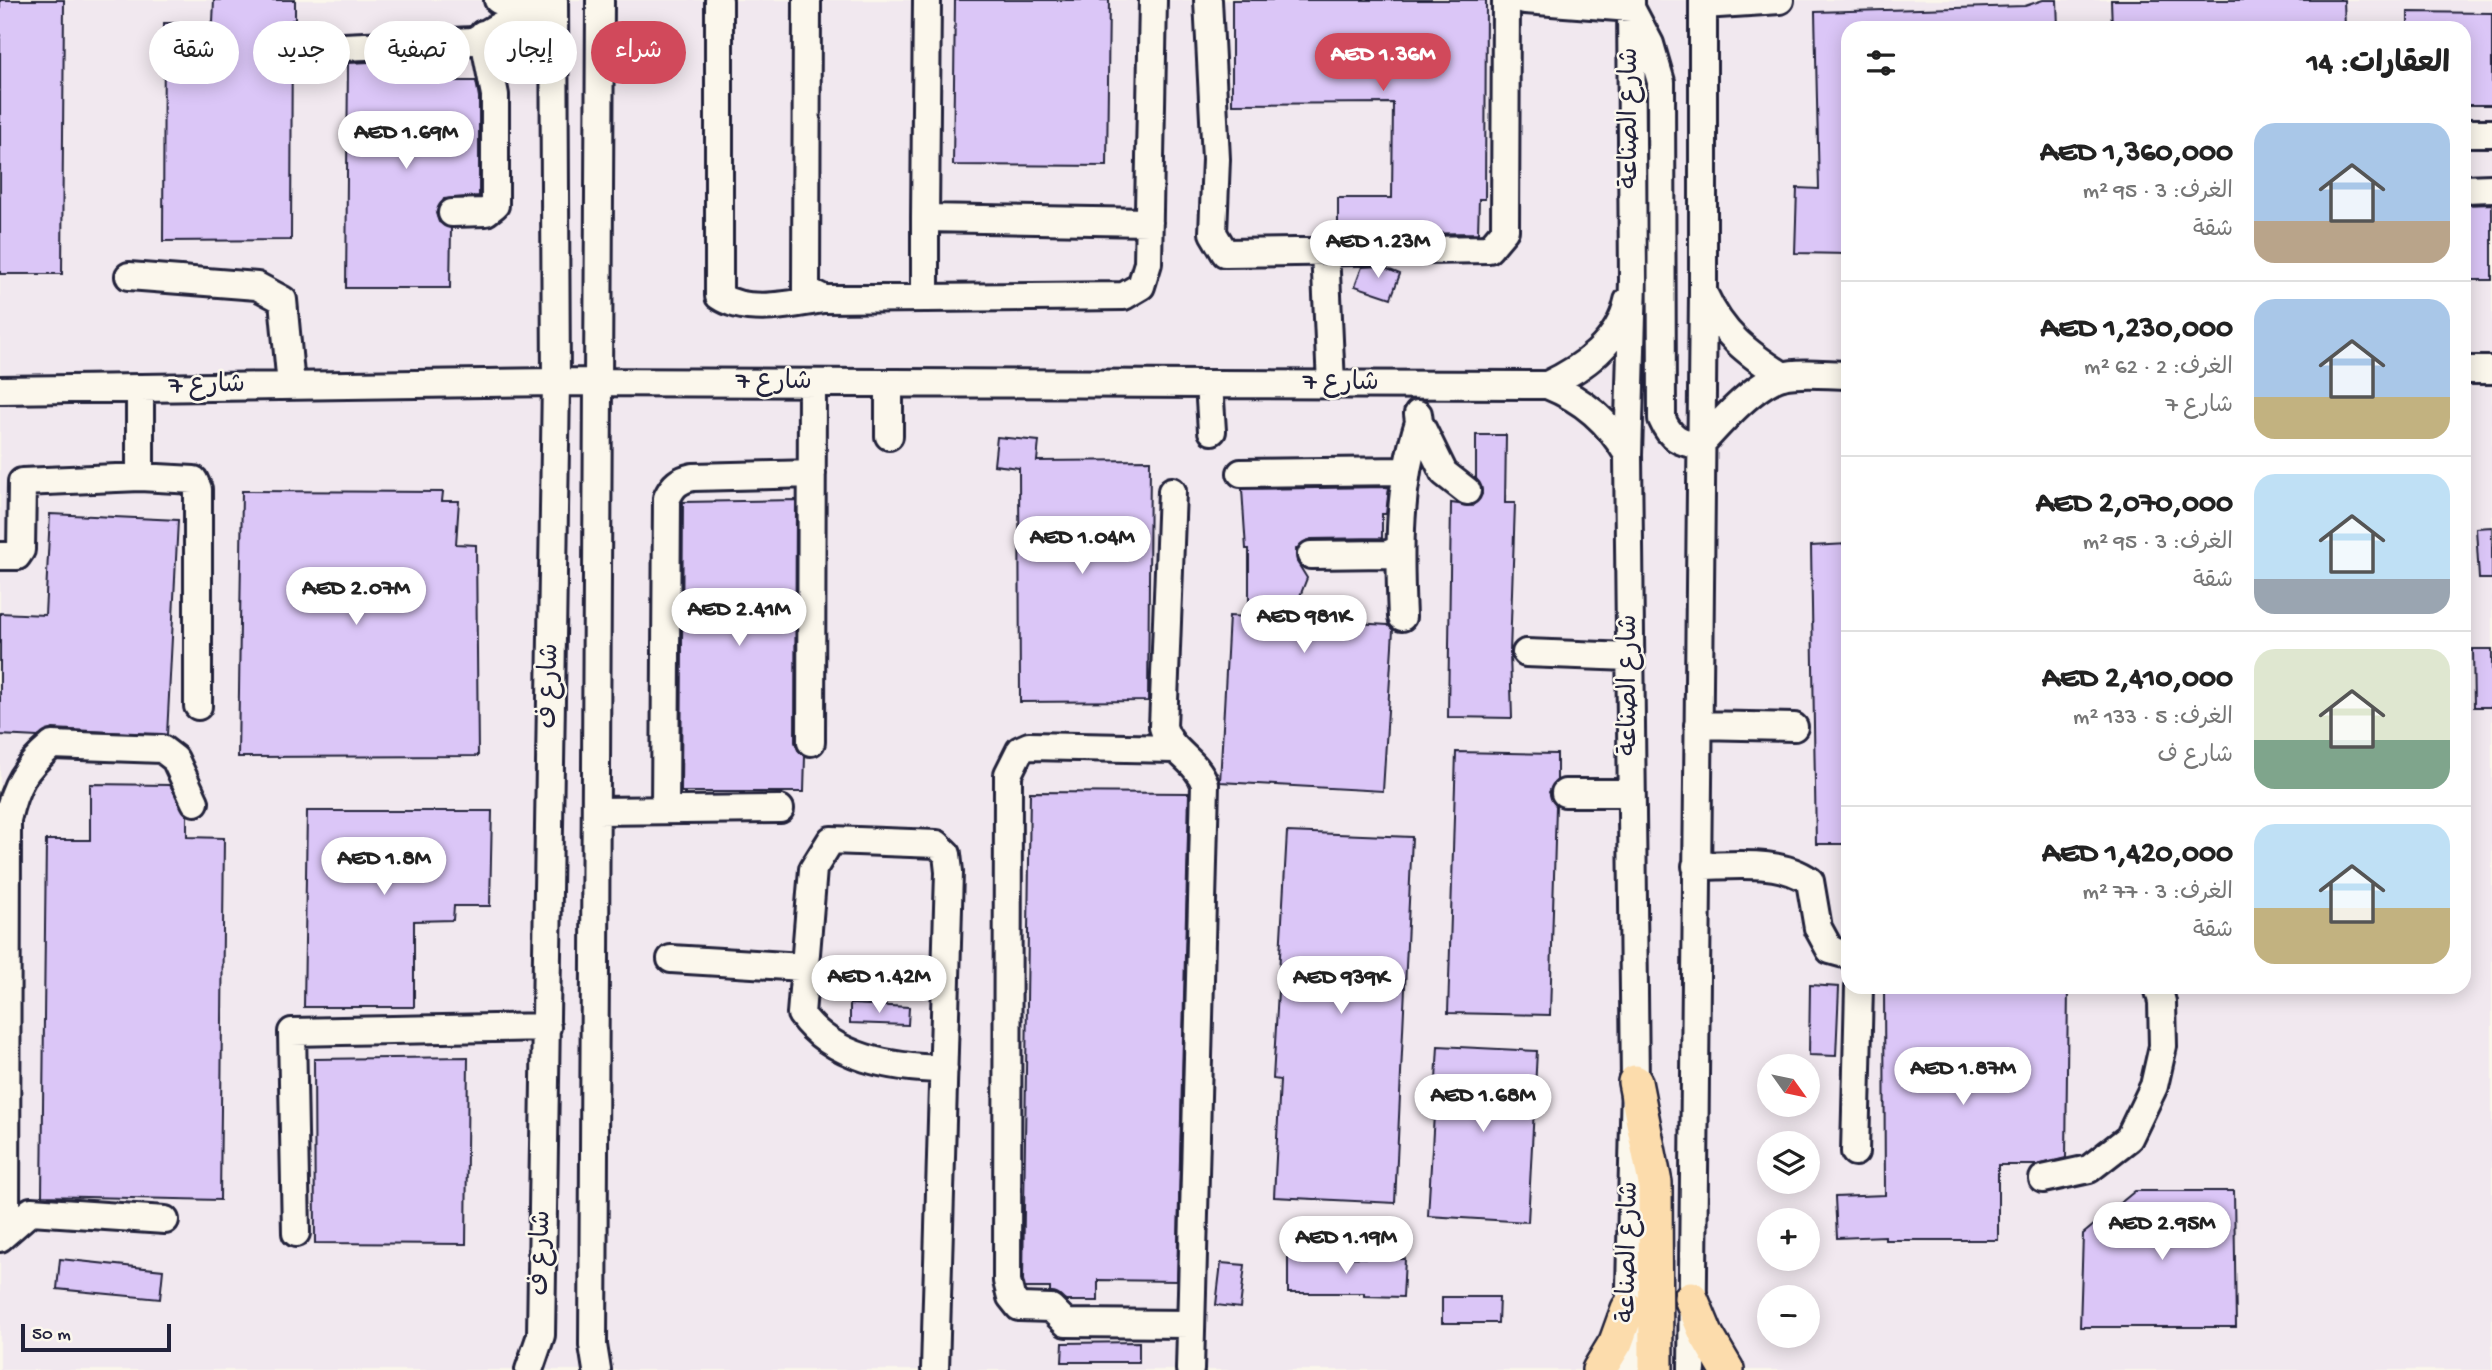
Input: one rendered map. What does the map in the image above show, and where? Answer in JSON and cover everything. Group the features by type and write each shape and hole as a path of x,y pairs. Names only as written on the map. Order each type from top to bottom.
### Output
{"main road":[{"path":"1635,1082 1655,1183 1656,1370"},
{"path":"1691,1298 1706,1334 1727,1370"},
{"path":"1599,1370 1616,1342 1628,1309"}],"street":[{"path":"498,0 546,10"},
{"name":"شارع ف","path":"597,1370 593,1345 600,0"},
{"path":"719,0 719,296 729,303 749,305 824,299 1124,296 1141,286 1149,262 1153,0"},
{"path":"807,0 806,290 824,299"},
{"path":"925,298 927,0"},
{"path":"1208,0 1216,159 1213,233 1225,253 1489,249 1505,230 1506,0"},
{"path":"1525,0 1631,4 1650,44 1661,82 1662,419 1668,433 1677,441 1700,445"},
{"path":"1692,1370 1703,293 1703,2 1780,0"},
{"name":"شارع الصناعة","path":"1628,1370 1635,1082 1630,793 1629,455 1633,280 1631,4"},
{"path":"350,47 472,41 483,34 546,10"},
{"name":"شارع ف","path":"529,1370 541,1335 547,1027 555,382 546,10"},
{"path":"452,213 486,212 493,208 495,201 495,95 483,34"},
{"path":"2471,133 2492,132"},
{"path":"2471,189 2492,188"},
{"path":"925,218 1149,222"},
{"path":"1325,250 1331,384"},
{"path":"129,276 257,286 284,300 291,386"},
{"name":"شارع 7","path":"1547,385 1573,372 1608,341 1626,308 1633,280"},
{"path":"1703,293 1716,321 1738,344 1783,376"},
{"path":"2471,370 2492,370"},
{"path":"1700,445 1738,409 1753,388 1783,376 1841,375"},
{"name":"شارع 7","path":"0,390 555,382 1547,385 1587,405 1617,436 1629,455"},
{"path":"811,741 812,383"},
{"path":"889,384 889,436"},
{"path":"1209,384 1212,431"},
{"path":"1402,617 1399,549 1405,471 1419,422 1416,384"},
{"path":"140,388 140,477"},
{"path":"1419,422 1444,473 1467,491"},
{"path":"1241,473 1405,471"},
{"path":"665,810 667,498 672,488 682,479 693,477 812,474"},
{"path":"0,556 17,556 20,550 11,482 140,477 187,477 194,480 198,489 198,706"},
{"path":"1172,491 1163,727 1175,750 1195,764 1205,784 1190,1370"},
{"path":"1311,555 1388,554 1399,549"},
{"path":"1526,653 1630,657"},
{"path":"1698,725 1794,727"},
{"path":"3,1234 7,820 13,794 27,766 52,745 162,749 175,759 195,802"},
{"path":"1175,750 1029,746 1020,750 1008,774 1007,1281 1011,1297 1019,1307 1051,1308 1066,1323 1191,1324"},
{"path":"1565,793 1630,793"},
{"path":"596,811 780,809"},
{"path":"935,1370 944,1069 949,872 947,854 937,844 831,840 813,869 801,1014 812,1029 832,1043 877,1063 908,1068 944,1069"},
{"path":"1696,866 1778,868 1798,872 1810,881 1818,928 1830,950 1841,953"},
{"path":"671,959 803,967"},
{"path":"1855,1152 1859,994"},
{"path":"2043,1179 2089,1168 2129,1138 2154,1086 2163,1046 2160,994"},
{"path":"296,1234 292,1032 547,1027"},
{"path":"3,1234 31,1211 165,1220"}],"shaded area":[{"path":"0,0 2492,0 2492,1370 0,1370"}],"building":[{"path":"0,0 64,0 62,274 0,274"},
{"path":"214,0 295,0 295,20 253,21 253,84 292,84 291,240 163,241 164,84 239,84 239,21 213,21"},
{"path":"955,0 1109,0 1107,166 953,165"},
{"path":"1232,0 1486,0 1485,199 1479,199 1478,233 1404,234 1404,228 1338,228 1338,198 1392,198 1393,103 1232,104"},
{"path":"2043,0 2057,0 2058,21 1841,21 1841,254 1795,253 1797,188 1819,189 1815,12 2025,6"},
{"path":"2111,0 2344,0 2345,21 2112,21"},
{"path":"2408,12 2492,13 2492,105 2471,105 2471,21 2408,21"},
{"path":"364,62 364,84 470,84 470,81 476,81 479,97 479,196 444,199 436,213 439,222 451,228 450,288 346,288 350,63"},
{"path":"2492,204 2492,280 2471,280 2471,205"},
{"path":"1380,266 1400,274 1391,298 1355,286 1362,267"},
{"path":"1476,435 1506,435 1505,503 1515,503 1510,653 1512,718 1448,717 1451,503 1472,506 1482,494 1476,478"},
{"path":"997,437 1039,441 1037,461 1150,460 1148,701 1020,702 1019,468 994,465"},
{"path":"1389,487 1386,514 1382,514 1382,538 1311,539 1296,549 1297,562 1307,578 1291,619 1388,625 1393,630 1383,791 1220,782 1229,616 1249,617 1249,549 1246,549 1242,489"},
{"path":"242,491 443,492 442,501 459,501 456,544 476,545 478,756 238,757"},
{"path":"796,500 795,742 798,750 805,756 804,792 681,792 683,502"},
{"path":"50,514 178,520 167,735 53,729 38,737 0,735 0,613 45,615"},
{"path":"2492,527 2492,579 2479,579 2476,528"},
{"path":"1841,544 1841,844 1816,844 1811,546"},
{"path":"2473,649 2492,649 2492,707 2474,707"},
{"path":"1456,752 1557,754 1557,780 1549,792 1556,806 1550,1015 1448,1013"},
{"path":"90,784 170,785 187,815 187,837 224,838 220,1200 42,1196 46,840 90,840"},
{"path":"1030,792 1189,793 1177,1281 1098,1280 1098,1301 1066,1301 1050,1292 1050,1288 1025,1288 1023,1280"},
{"path":"307,811 492,811 490,906 454,906 453,920 414,921 414,1007 304,1007"},
{"path":"1287,832 1412,837 1395,1203 1274,1197 1280,1080 1273,1079"},
{"path":"1810,985 1839,987 1836,1056 1809,1054"},
{"path":"1884,994 2068,994 2066,1158 2037,1165 1998,1165 1998,1240 1885,1240 1885,1236 1837,1238 1835,1197 1885,1195"},
{"path":"850,1004 909,1007 908,1025 850,1023"},
{"path":"1438,1046 1537,1051 1528,1222 1428,1216"},
{"path":"468,1057 466,1244 315,1243 314,1059"},
{"path":"2135,1191 2234,1191 2236,1327 2080,1327 2083,1234"},
{"path":"1288,1255 1405,1259 1403,1297 1364,1296 1364,1293 1288,1293"},
{"path":"60,1259 163,1270 160,1299 57,1289"},
{"path":"1221,1263 1245,1265 1240,1308 1216,1305"},
{"path":"1442,1297 1499,1297 1498,1323 1442,1323"},
{"path":"1139,1342 1139,1362 1062,1362 1063,1343"}]}
